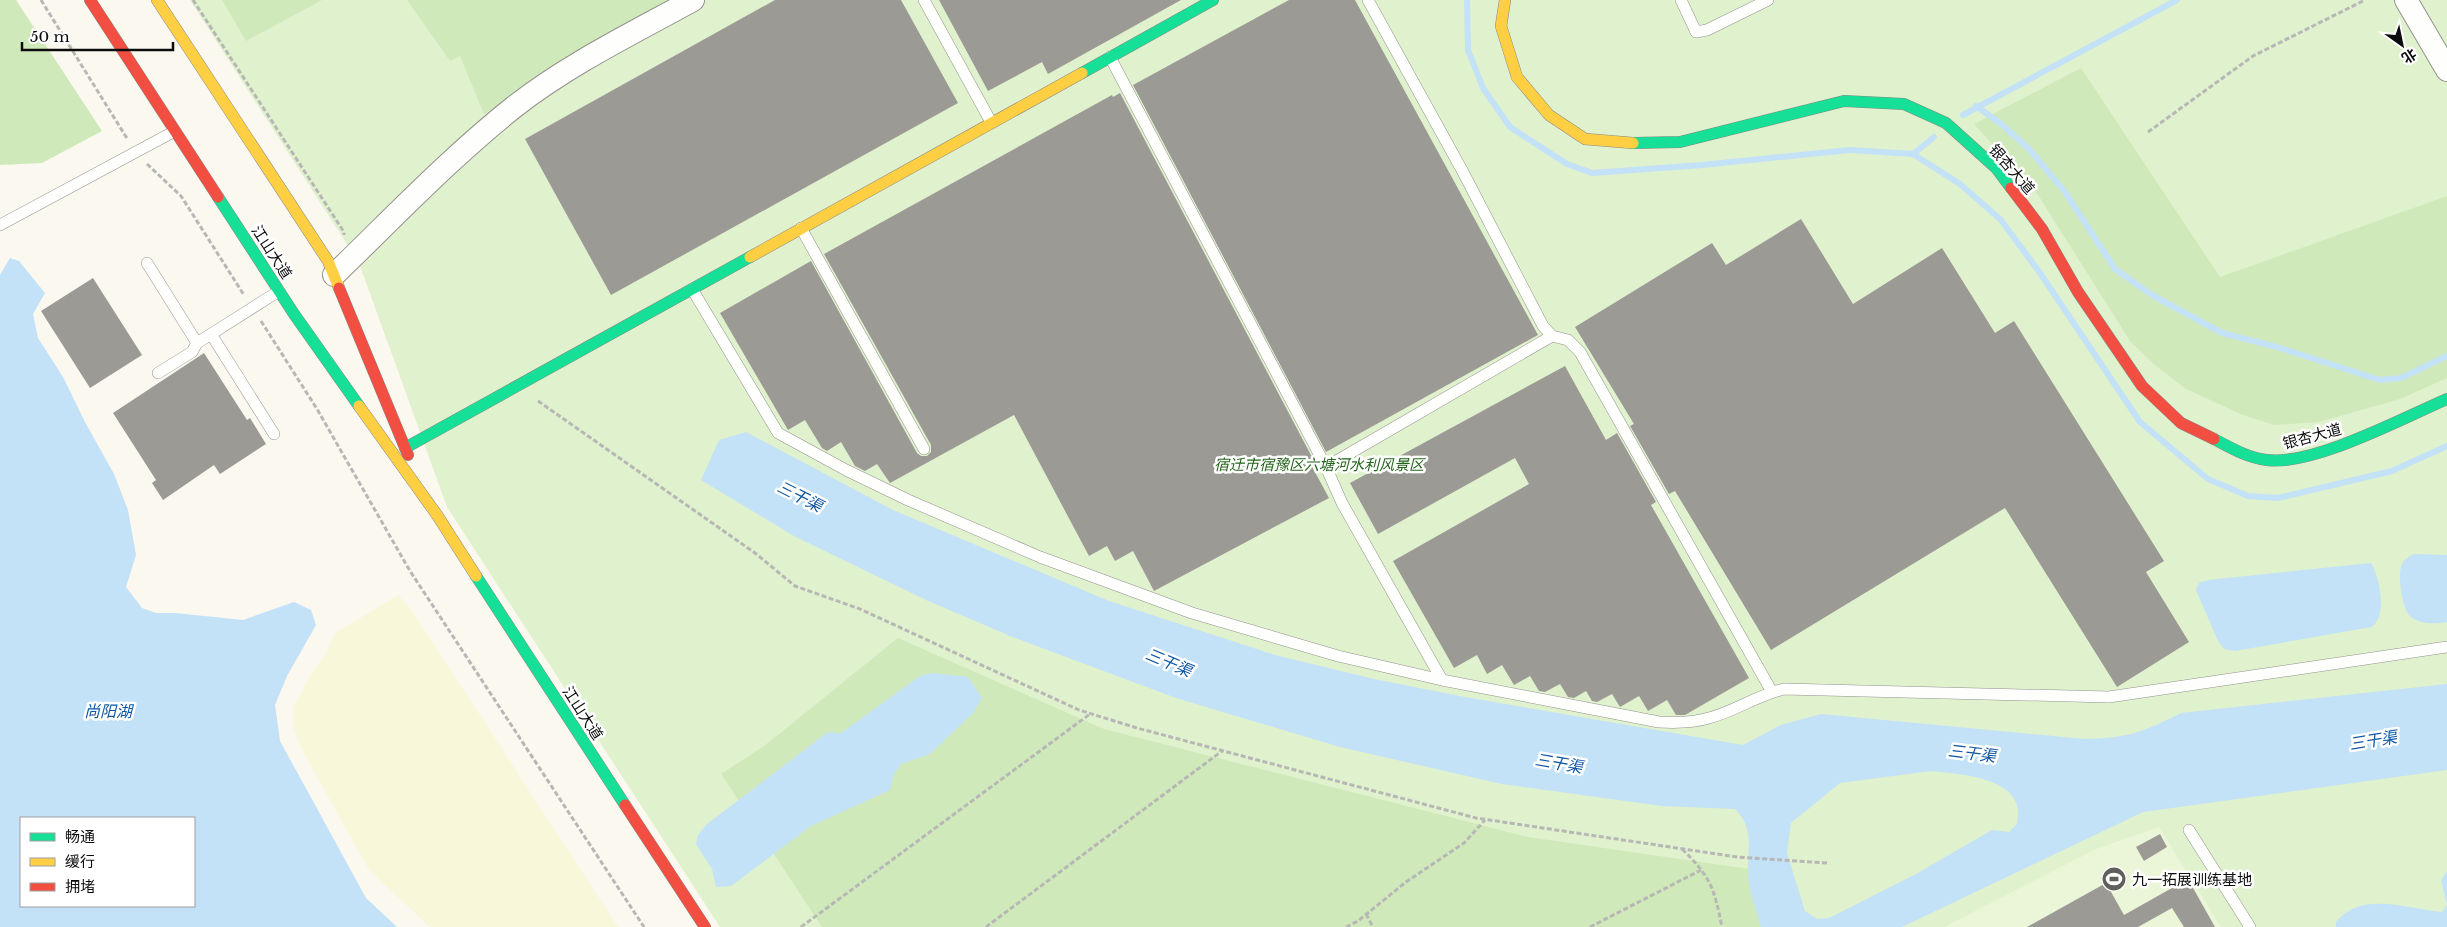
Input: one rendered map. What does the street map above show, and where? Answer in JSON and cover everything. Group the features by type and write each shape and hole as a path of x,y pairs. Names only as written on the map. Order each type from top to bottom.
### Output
{"street":[{"name":"江山大道","path":"90,0 279,291 437,515 704,927"},
{"name":"江山大道","path":"157,0 328,261 405,448 437,515"},
{"path":"334,275 454,158 514,107 584,60 693,0"},
{"path":"405,448 1213,0"},
{"name":"银杏大道","path":"1505,0 1501,26 1517,77 1548,115 1585,139 1647,144 1680,142 1844,101 1904,104 1946,123 1996,168 2042,229 2078,292 2142,386 2181,423 2244,454 2267,460 2291,460 2333,448 2447,399"},
{"path":"2406,0 2447,70"}],"lane":[{"path":"924,0 991,122"},
{"path":"1368,0 1463,172 1543,326 1552,336 1568,340 1580,352 1772,692"},
{"path":"1681,0 1696,32 1707,30 1768,0"},
{"path":"1110,57 1326,467 1342,503 1442,680"},
{"path":"0,225 175,131"},
{"path":"0,217 17,216"},
{"path":"801,228 924,449"},
{"path":"147,263 197,343"},
{"path":"692,289 778,433 846,470 1040,557 1192,613 1338,656 1442,680 1659,722 1684,723 1710,718 1784,688 2109,697 2447,647"},
{"path":"158,373 192,352 197,343 279,291"},
{"path":"211,334 274,434"},
{"path":"1326,467 1552,336"},
{"path":"2189,830 2250,927"}],"path":[{"path":"41,0 136,152 180,196 317,409 410,570 644,927"},
{"path":"193,0 344,232 342,241"},
{"path":"2148,132 2253,56 2365,0"},
{"path":"517,386 756,553 795,586 860,609 1091,713 1223,751 1486,819 1737,857 1827,863"},
{"path":"801,927 1091,713"},
{"path":"986,927 1223,751"},
{"path":"1346,927 1366,914 1406,882 1464,843 1486,819"},
{"path":"1682,848 1703,869 1714,892 1722,927"},
{"path":"1590,927 1703,869"},
{"path":"1366,914 1373,927"}],"green space":[{"path":"0,0 16,0 102,131 42,163 0,165"},
{"name":"宿迁市宿豫区六塘河水利风景区","path":"190,0 2447,0 2447,927 720,927 447,507 359,263"},
{"path":"222,0 322,0 246,41"},
{"path":"407,0 673,0 484,114 460,56 450,61"},
{"path":"2081,68 2220,277 2447,196 2447,378 2400,399 2319,422 2274,425 2243,415 2186,389 2155,365 2130,341 2038,195 1974,124"},
{"path":"398,595 410,608 618,927 430,927 369,870 301,748 293,726 293,708 311,674 326,654 334,634"},
{"path":"898,638 1104,729 1528,837 1749,869 1749,882 1761,927 822,927 721,774 764,746"},
{"name":"九一拓展训练基地","path":"2159,827 2221,927 1944,927 2096,849"}],"water":[{"name":"尚阳湖","path":"10,258 19,261 45,293 33,314 38,338 63,377 114,474 128,510 136,555 126,587 142,608 156,613 175,613 243,620 294,602 311,610 316,625 287,676 275,705 280,741 366,898 397,927 0,927 0,275"},
{"name":"三干渠","path":"746,432 893,510 1109,601 1275,655 1374,679 1465,697 1743,745 1781,725 1821,714 2085,739 2135,733 2181,713 2447,684 2447,770 2143,812 1902,927 1761,927 1749,882 1748,834 1742,817 1735,809 1662,806 1502,784 1340,747 1176,698 1015,638 926,600 794,536 701,480 719,440","holes":["1931,771 1968,776 1995,783 2014,798 2018,809 2017,824 2009,832 1992,830 1916,874 1829,918 1817,919 1805,911 1787,853 1791,823 1840,783"]},
{"path":"2414,554 2447,555 2447,622 2423,622 2414,619 2407,612 2401,592 2400,572 2404,561"},
{"path":"2371,563 2377,578 2381,606 2376,622 2371,627 2235,651 2224,649 2218,641 2196,590 2199,583 2208,580"},
{"path":"933,673 968,677 982,698 973,713 930,754 901,764 894,774 890,790 811,826 731,886 716,887 712,869 696,844 698,835 707,824 828,732 841,733 920,676"},
{"path":"2447,871 2447,905 2441,880"},
{"path":"2372,904 2400,905 2442,912 2447,905 2447,927 2336,927 2336,922 2347,912"}],"building":[{"path":"775,0 901,0 958,103 611,295 525,139"},
{"path":"939,0 1181,0 1048,74 1042,62 988,91"},
{"path":"1289,0 1355,0 1538,335 1326,452 1133,85"},
{"path":"1120,93 1313,459 1309,461 1329,498 1154,591 1133,551 1115,561 1107,546 1089,556 1014,415 890,483 877,464 865,471 855,466 841,442 827,451 822,448 805,420 788,430 720,313 811,261 917,453 921,456 927,456 931,452 931,445 824,254 1112,95 1113,97"},
{"path":"1801,219 1853,304 1942,248 1995,333 2014,321 2164,561 2146,572 2189,642 2117,687 2005,508 1771,650 1675,491 1669,494 1630,426 1634,424 1575,327 1712,243 1726,265"},
{"path":"93,278 142,355 90,388 41,311"},
{"path":"204,353 247,420 250,418 266,444 220,474 214,465 163,500 152,483 156,480 113,413"},
{"path":"1565,366 1606,440 1617,433 1656,502 1651,505 1749,678 1685,715 1676,715 1667,700 1648,711 1639,696 1620,707 1612,694 1597,702 1592,701 1586,691 1574,698 1568,697 1560,684 1545,692 1539,691 1530,676 1514,685 1502,665 1487,674 1477,655 1454,668 1393,561 1529,484 1515,458 1378,534 1350,483"},
{"path":"2160,834 2167,847 2144,861 2136,847"},
{"path":"2188,879 2215,927 2184,927 2172,908 2138,927 2027,927 2106,883 2124,915"}],"waterway":[{"path":"1467,0 1468,50 1483,88 1510,127 1567,164 1592,173 1702,165 1850,150 1913,154 1960,184 2001,220 2040,273 2140,422 2208,479 2248,496 2278,498 2392,471 2447,446"},
{"path":"1963,115 2177,0"},
{"path":"1976,106 2000,123 2029,149 2065,192 2115,269 2152,295 2222,333 2277,347 2380,380 2401,378 2447,356"},
{"path":"1913,154 1934,137"}],"traffic: fast":[{"path":"1082,73 1213,0"},
{"path":"1633,143 1680,142 1844,101 1904,104 1946,123 1996,168 2011,188"},
{"path":"218,197 294,314 359,406"},
{"path":"405,448 750,257"},
{"path":"2214,439 2253,457 2267,460 2286,460 2308,456 2358,439 2447,399"},
{"path":"476,576 625,805"}],"traffic: slow":[{"path":"157,0 328,261 339,288"},
{"path":"1505,0 1501,26 1517,77 1549,115 1585,139 1633,143"},
{"path":"750,257 1082,73"},
{"path":"359,406 437,515 476,576"}],"traffic: jam":[{"path":"90,0 218,197"},
{"path":"2011,188 2042,229 2078,292 2142,386 2181,423 2214,439"},
{"path":"339,288 408,455"},
{"path":"625,805 705,927"}],"place":[{"name":"九一拓展训练基地","path":"2114,879"}]}
